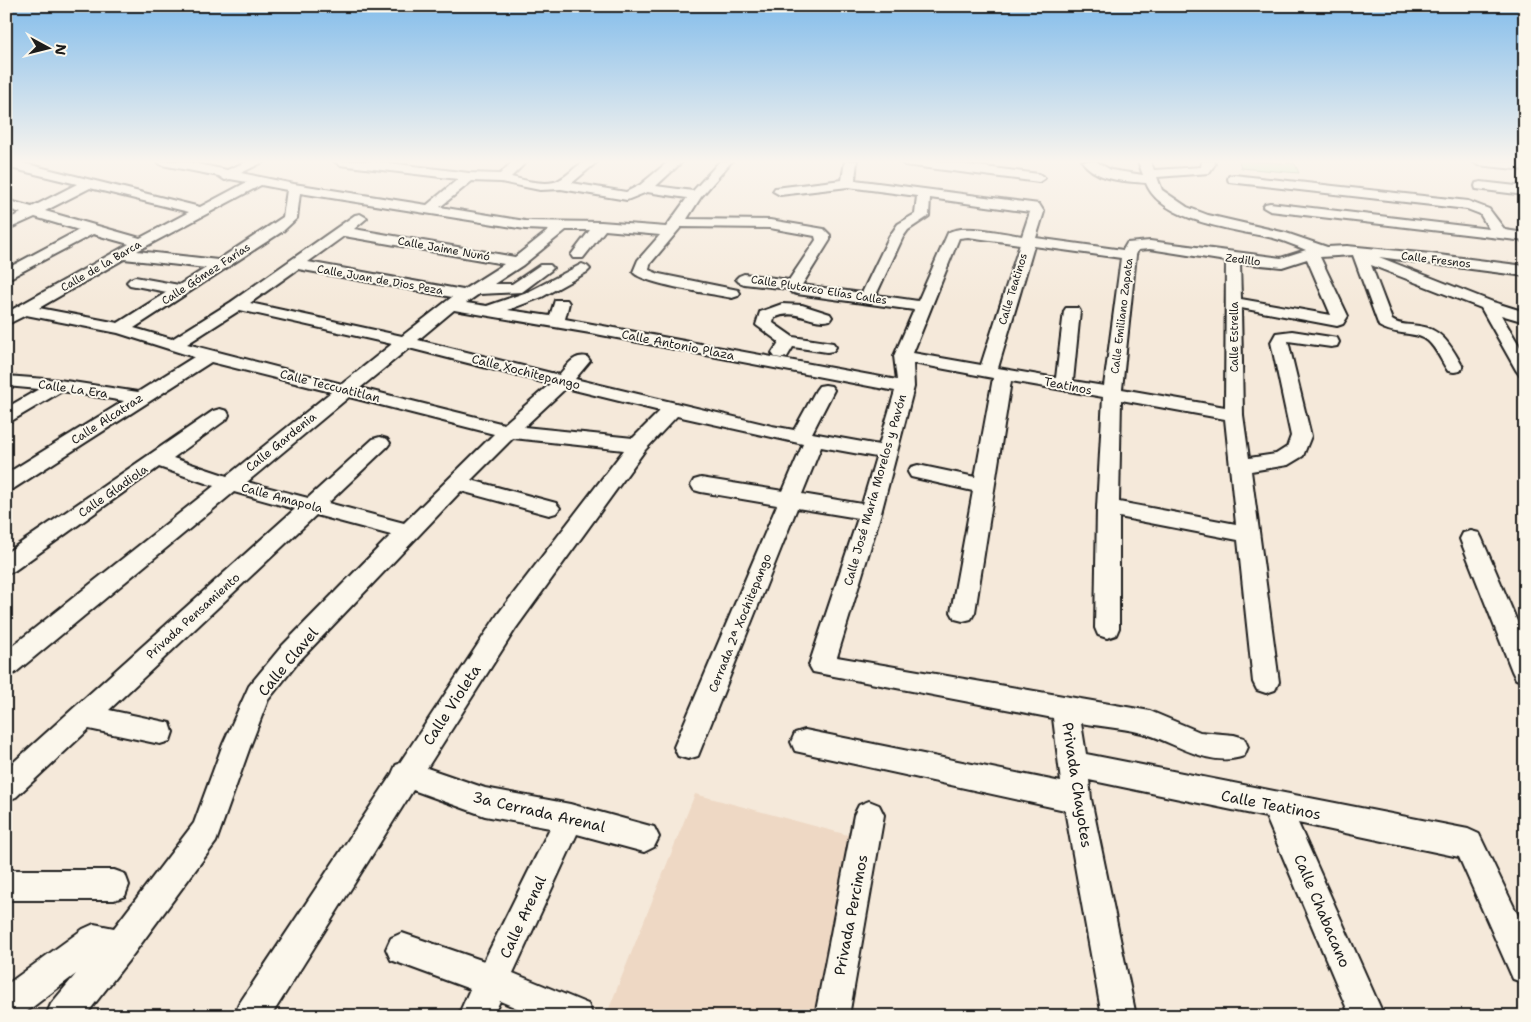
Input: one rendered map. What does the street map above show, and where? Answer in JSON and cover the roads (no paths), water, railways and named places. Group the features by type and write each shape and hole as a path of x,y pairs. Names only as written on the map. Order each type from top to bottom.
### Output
{"street":[{"path":"21,209 89,230 140,243"},
{"path":"6,226 38,209"},
{"path":"191,209 201,211"},
{"name":"Calle de la Barca","path":"6,320 140,243 205,209"},
{"name":"Calle Gómez Farías","path":"121,329 278,228 290,218 291,209"},
{"path":"421,209 525,225 673,227 770,224 819,232 823,235 823,240 794,285"},
{"path":"686,209 644,263 641,272 655,278 732,293"},
{"path":"867,298 896,237 903,227 922,216 923,209"},
{"name":"Calle Teatinos","path":"963,612 984,486 996,373 1026,242 1037,212 1035,209"},
{"path":"1180,209 1204,218 1281,236 1317,252 1340,316 1338,321 1234,302"},
{"path":"1277,209 1408,222 1525,237"},
{"path":"1482,209 1488,212 1498,233"},
{"name":"Calle Juan de Dios Peza","path":"173,346 237,305 360,218"},
{"path":"1408,222 1431,258"},
{"name":"Calle Gardenia","path":"6,666 228,484 464,296 518,262 562,226"},
{"path":"486,311 536,294 580,262 601,226"},
{"path":"6,275 14,266 89,230"},
{"name":"Calle Jaime Nunó","path":"341,231 518,262"},
{"name":"Zedillo","path":"957,232 1026,242 1282,263 1317,252 1353,253"},
{"name":"Calle José María Morelos y Pavón","path":"822,665 870,512 905,387 906,375 903,356 953,236 957,232"},
{"name":"Calle Emiliano Zapata","path":"1107,628 1108,508 1112,394 1134,250"},
{"path":"1353,253 1487,305 1525,317"},
{"path":"1353,253 1384,322 1391,328 1403,331 1424,332 1432,335 1454,367"},
{"name":"Calle Fresnos","path":"1353,253 1431,258 1525,271"},
{"path":"121,254 220,265"},
{"name":"Calle Estrella","path":"1233,259 1234,416 1266,682"},
{"name":"Calle Juan de Dios Peza","path":"295,264 464,296"},
{"path":"464,296 516,289 545,268"},
{"name":"Calle Plutarco Elías Calles","path":"744,278 794,285 797,289 803,290 923,306"},
{"path":"135,282 181,290"},
{"name":"Calle Antonio Plaza","path":"464,296 486,311 905,387"},
{"path":"556,324 561,302"},
{"name":"Calle Xochitepango","path":"237,305 406,342 673,409 887,453"},
{"path":"1487,305 1523,364"},
{"path":"824,317 793,307 778,309 766,315 764,325 788,341 827,347"},
{"name":"Calle Teccuatitlan","path":"25,310 121,329 208,356 508,431 638,444"},
{"path":"1064,385 1072,311"},
{"path":"1239,466 1281,460 1296,451 1301,436 1278,342 1282,337 1292,336 1332,342"},
{"path":"774,363 788,341"},
{"name":"Calle Alcatraz","path":"6,484 208,356"},
{"name":"Teatinos","path":"903,356 1234,416"},
{"name":"Calle Clavel","path":"63,1016 121,945 206,832 237,744 258,694 291,653 408,532 508,431 581,361"},
{"name":"Calle La Era","path":"6,381 59,385 140,398"},
{"path":"6,416 59,385"},
{"path":"791,498 807,438 826,390"},
{"name":"Calle Violeta","path":"252,1016 406,774 507,621 638,444 673,409"},
{"name":"Calle Gladiola","path":"6,565 220,415"},
{"name":"Privada Pensamiento","path":"6,788 315,506 380,443"},
{"name":"Calle Amapola","path":"158,460 228,484 408,532"},
{"path":"918,472 984,486"},
{"path":"456,483 549,508"},
{"path":"701,485 870,512"},
{"name":"Cerrada 2ª Xochitepango","path":"688,747 791,498"},
{"path":"1108,508 1248,534"},
{"path":"1471,540 1518,638 1525,671"},
{"name":"Privada Chayotes","path":"822,665 1065,709 1074,764 1077,799 1119,1016"},
{"path":"1065,709 1150,724 1198,744 1234,747"},
{"path":"84,716 160,732"},
{"path":"805,742 1077,799"},
{"name":"Calle Teatinos","path":"1074,764 1468,844 1525,967"},
{"name":"3a Cerrada Arenal","path":"406,774 485,802 570,818 644,837"},
{"name":"Calle Chabacano","path":"1276,806 1367,1016"},
{"name":"Privada Percimos","path":"832,1016 870,815"},
{"name":"Calle Arenal","path":"475,1016 570,818"},
{"path":"6,884 114,884"},
{"path":"6,1006 94,940 121,945"},
{"path":"402,950 493,981 576,1016"}]}
